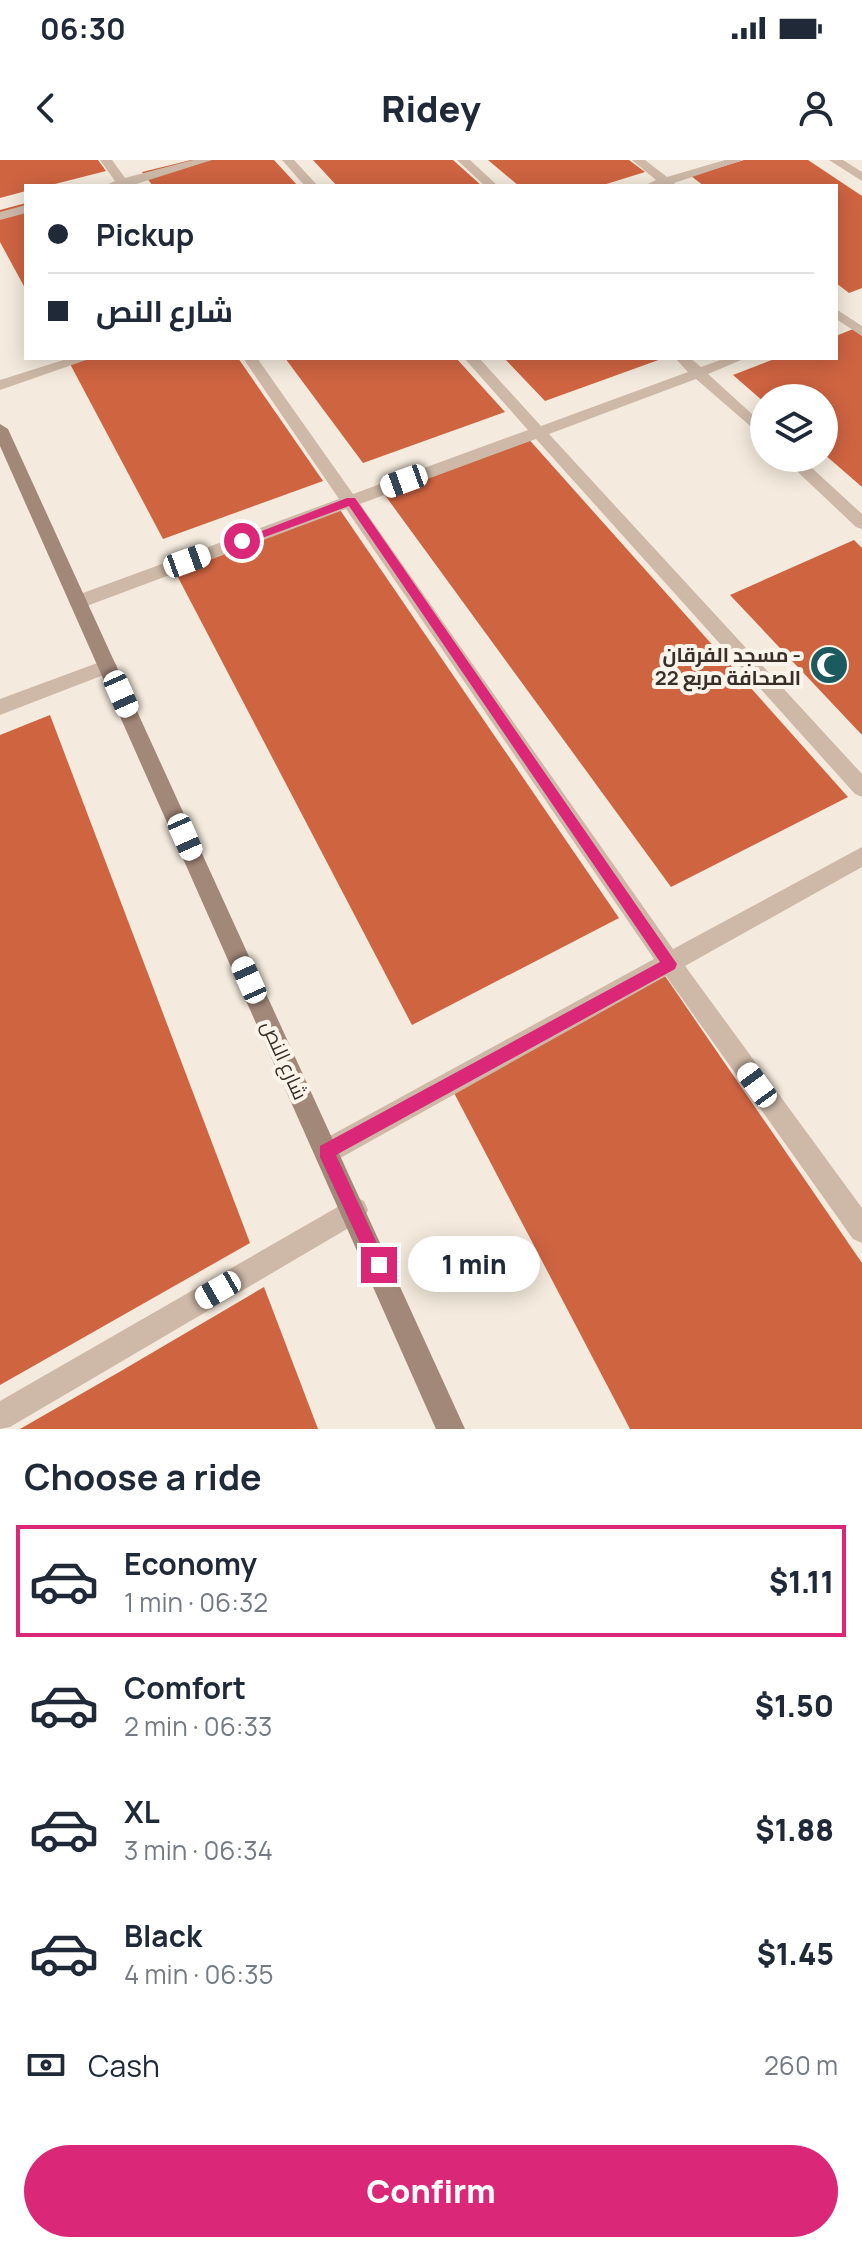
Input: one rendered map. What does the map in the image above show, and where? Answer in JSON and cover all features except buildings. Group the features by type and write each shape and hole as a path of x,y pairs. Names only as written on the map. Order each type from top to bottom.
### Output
{"street":[{"path":"106,160 118,184"},
{"path":"122,184 206,160"},
{"path":"288,160 310,184"},
{"path":"463,160 490,184"},
{"path":"638,160 668,184 737,160"},
{"path":"835,160 862,177"},
{"path":"0,216 24,210"},
{"path":"839,318 862,313"},
{"path":"839,318 862,332"},
{"path":"0,385 79,360"},
{"path":"251,360 670,964 862,1230"},
{"path":"473,360 862,788"},
{"path":"684,360 750,420"},
{"path":"78,602 734,360"},
{"name":"شارع النص","path":"0,429 326,1152 355,1210 451,1429"},
{"path":"806,472 862,523"},
{"path":"0,707 108,666"},
{"path":"326,1152 862,856"},
{"path":"0,1417 355,1210"}],"place":[{"name":"مسجد الفرقان - الصحافة مربع 22","path":"829,665"}],"route":[{"path":"242,541 351,501 670,964 326,1152 379,1265"}]}
